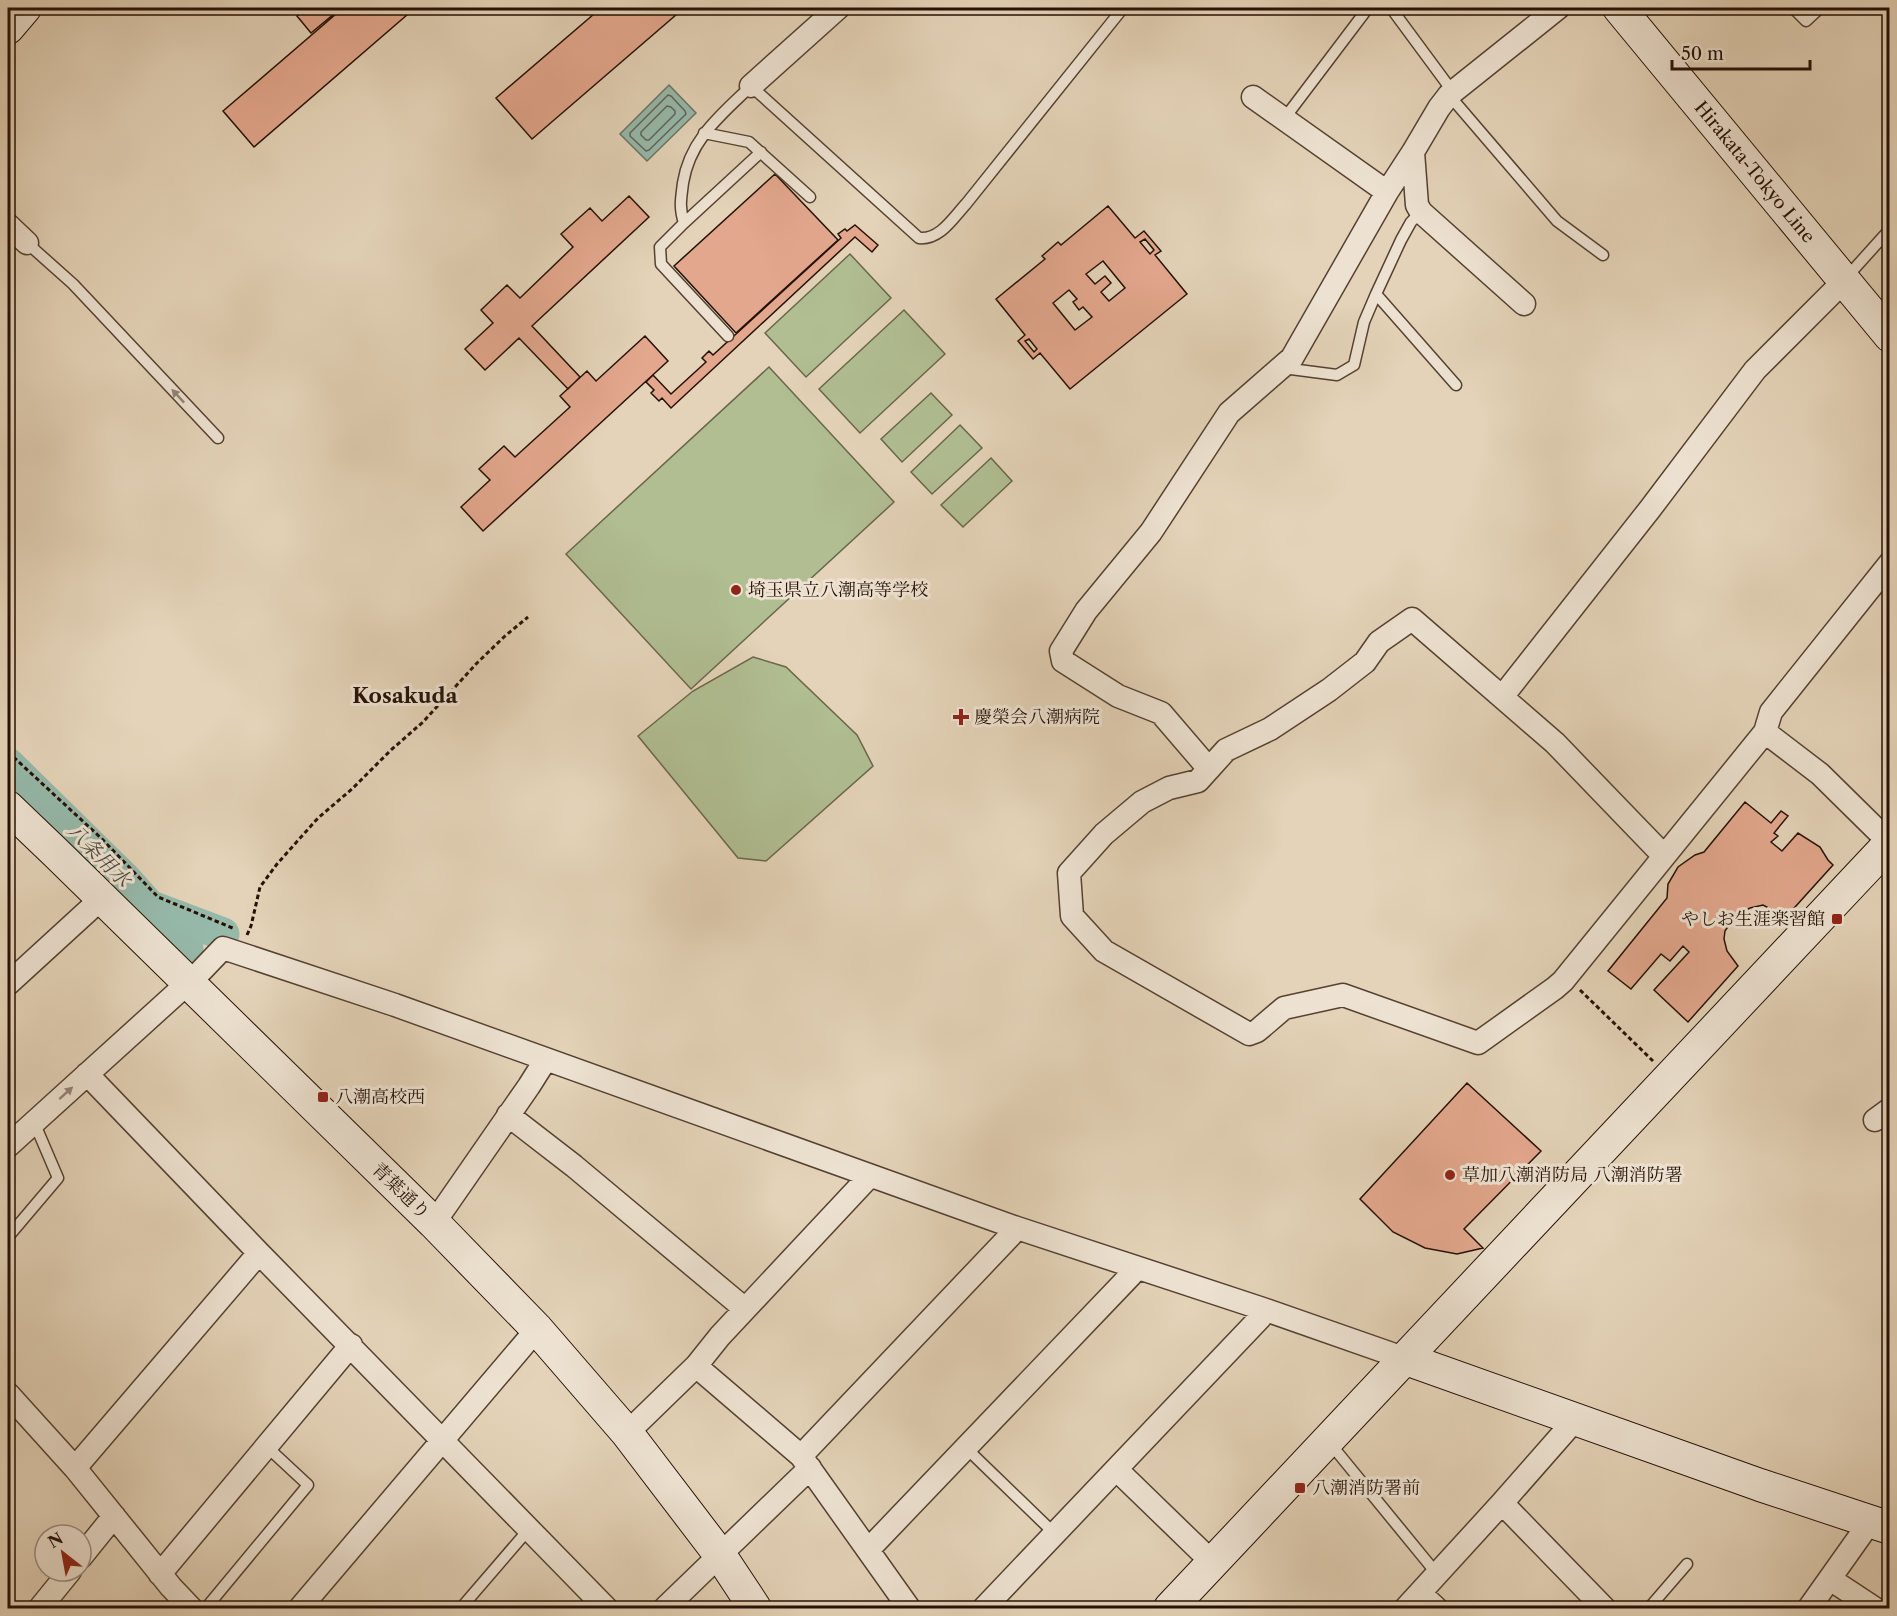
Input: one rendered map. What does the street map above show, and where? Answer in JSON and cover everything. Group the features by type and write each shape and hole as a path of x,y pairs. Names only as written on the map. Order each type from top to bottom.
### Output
{"street":[{"path":"8,28 25,8"},
{"path":"752,86 838,8"},
{"path":"1209,769 1161,714 1118,696 1063,661 1061,651 1086,611 1150,532 1229,413 1292,358 1387,192 1439,108 1451,93 1558,8"},
{"name":"Hirakata-Tokyo Line","path":"1619,8 1890,336"},
{"path":"1253,97 1387,192"},
{"path":"1413,152 1417,205 1421,212 1524,304"},
{"path":"8,225 27,243"},
{"path":"1502,697 1650,509 1755,370 1844,281"},
{"path":"1664,856 1555,742 1412,619 1379,642 1365,662 1329,690 1270,729 1226,750 1198,781 1169,788 1142,802 1104,834 1069,873 1072,916 1104,951 1248,1034 1257,1031 1284,1008 1343,995 1478,1043 1563,981 1765,732 1771,712 1890,563"},
{"path":"1170,1608 1890,843 1820,774 1765,732"},
{"name":"青葉通り","path":"8,809 434,1223 537,1329 627,1433 720,1555 755,1608"},
{"path":"8,984 102,898"},
{"path":"8,1146 223,948 245,944 544,1059 1014,1227 1263,1309 1574,1420 1880,1525 1830,1579 1809,1608"},
{"path":"434,1223 541,1067 544,1059"},
{"path":"87,1074 606,1608"},
{"path":"508,1115 574,1166 745,1309"},
{"path":"627,1433 696,1366 745,1309 866,1181 868,1175"},
{"path":"665,1608 720,1555 806,1462 1011,1235 1014,1227"},
{"path":"75,1468 259,1252"},
{"path":"868,1550 1131,1275 1134,1266"},
{"path":"984,1608 1260,1318 1263,1309"},
{"path":"300,1608 537,1329"},
{"path":"160,1574 351,1345"},
{"path":"696,1366 806,1462 909,1608"},
{"path":"8,1394 75,1468 160,1574 191,1608"},
{"path":"1421,1603 1437,1574 1574,1420"},
{"path":"1117,1470 1213,1563"},
{"path":"1502,1503 1605,1608"},
{"path":"93,1542 114,1516"},
{"path":"1830,1579 1874,1608"},
{"path":"40,1608 60,1583"}],"lane":[{"path":"684,223 679,208 686,165 704,133 752,86 919,238 928,239 938,234 966,204 1123,8"},
{"path":"1284,119 1368,8"},
{"path":"1390,8 1451,93 1557,221 1603,255"},
{"path":"1793,8 1806,21 1820,8"},
{"path":"704,133 749,142 810,197"},
{"path":"728,336 661,264 660,247 761,152"},
{"path":"1281,368 1337,375 1354,365 1364,322 1376,294 1401,240 1411,222 1421,212"},
{"path":"1844,281 1890,229"},
{"path":"27,243 72,284 218,438"},
{"path":"1376,294 1456,385"},
{"path":"8,1237 58,1178 34,1122"},
{"path":"1328,1442 1437,1574"},
{"path":"206,1608 308,1485 266,1446"},
{"path":"966,1448 1055,1534"},
{"path":"461,1608 530,1529"},
{"path":"1649,1608 1687,1564"}],"path":[{"path":"8,752 101,838 158,897 245,944 260,887 277,864 318,818 423,722 477,663 528,617"},
{"path":"1563,981 1577,988 1670,1077"}],"shaded area":[{"path":"850,254 891,298 806,377 765,333"},
{"path":"904,310 945,354 860,433 819,389"},
{"path":"769,367 894,502 691,689 566,554"},
{"path":"931,393 952,415 902,462 881,439"},
{"path":"960,425 982,448 932,494 911,472"},
{"path":"991,458 1012,481 963,527 941,505"},
{"path":"753,657 786,667 857,735 873,766 766,861 738,858 638,736 693,691"}],"water":[{"path":"669,85 696,113 647,161 620,134"}],"building":[{"path":"307,8 341,8 311,33 297,16"},
{"path":"343,8 415,8 254,147 223,111"},
{"path":"601,8 684,8 532,139 496,98"},
{"path":"775,174 838,240 736,333 674,266"},
{"path":"629,196 649,217 532,326 580,377 568,389 519,338 485,370 465,349 493,323 481,310 507,285 520,298 573,247 561,234 590,208 602,221"},
{"path":"1108,206 1135,238 1144,231 1161,251 1155,255 1187,294 1070,389 1040,353 1033,359 1018,341 1025,335 996,299 1045,259 1042,256 1058,242 1061,245","holes":["1145,239 1154,250 1150,254 1140,242","1103,261 1125,288 1109,301 1101,292 1111,283 1105,276 1095,284 1086,274","1069,290 1077,299 1073,302 1079,310 1083,307 1092,317 1075,330 1053,303","1029,339 1037,349 1034,352 1025,341"]},
{"path":"855,225 878,245 872,252 855,237 671,408 662,398 659,401 651,393 654,390 646,382 653,375 671,394 706,362 702,358 709,351 713,355 841,238 838,234"},
{"path":"645,336 668,361 483,531 461,507 490,480 479,469 504,446 515,457 570,407 560,396 587,371 596,381"},
{"path":"1745,802 1771,823 1781,811 1788,816 1774,833 1778,836 1771,842 1782,851 1798,833 1820,847 1833,865 1786,917 1763,905 1740,913 1731,922 1725,931 1724,939 1727,951 1738,966 1688,1022 1654,990 1689,952 1683,946 1670,961 1661,954 1631,989 1608,971 1667,898 1668,884 1678,867 1695,855 1704,852"},
{"name":"草加八潮消防局 八潮消防署","path":"1467,1083 1541,1151 1464,1229 1483,1248 1457,1254 1425,1248 1393,1232 1360,1199"}],"waterway":[{"name":"八条用水","path":"8,764 125,879 187,948"},
{"path":"154,908 223,934"}],"place":[{"name":"埼玉県立八潮高等学校","path":"736,590"},
{"name":"慶榮会八潮病院","path":"961,717"},
{"name":"やしお生涯楽習館","path":"1837,919"},
{"name":"八潮高校西","path":"323,1097"},
{"name":"草加八潮消防局 八潮消防署","path":"1450,1175"},
{"name":"八潮消防署前","path":"1300,1488"}],"district":[{"name":"Kosakuda","path":"405,696"}]}
